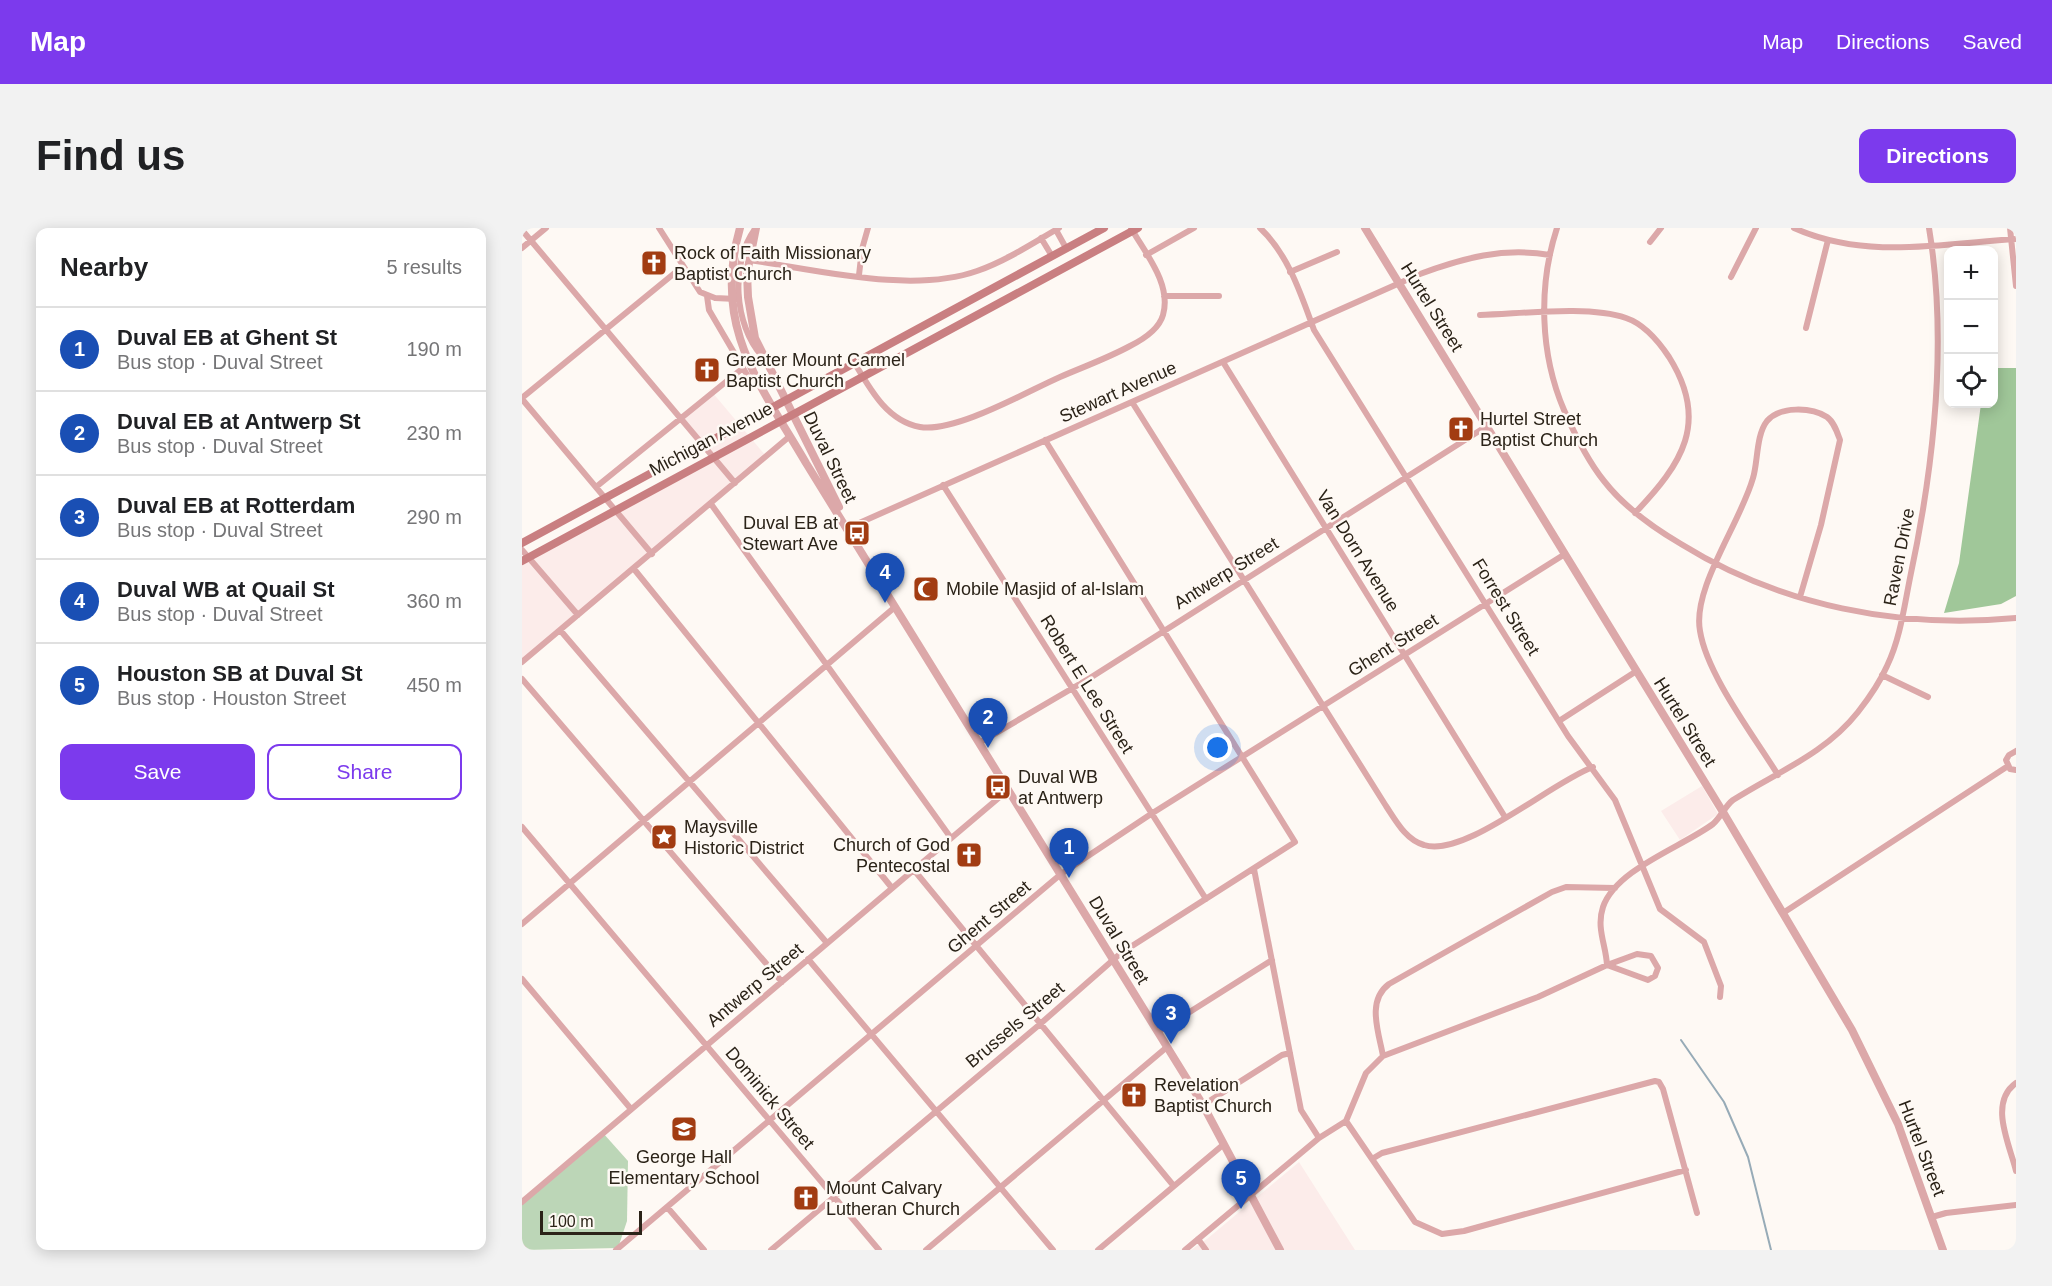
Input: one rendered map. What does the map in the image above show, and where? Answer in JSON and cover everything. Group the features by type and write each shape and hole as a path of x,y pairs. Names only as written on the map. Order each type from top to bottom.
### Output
{"main road":[{"name":"Michigan Avenue","path":"522,543 1104,228"},
{"name":"Michigan Avenue","path":"525,559 1134,229"},
{"path":"669,464 674,478"}],"street":[{"path":"522,248 546,228"},
{"path":"659,228 694,286 707,296 735,299"},
{"name":"Duval Street","path":"740,228 734,262 738,338 760,384 1203,1105 1280,1250"},
{"path":"756,228 745,242 735,299 745,330 762,357"},
{"name":"Duval Street","path":"756,228 749,260 748,297 751,321 762,357 793,414 848,528"},
{"path":"859,275 862,249 868,228"},
{"path":"1146,255 1194,228"},
{"name":"Hurtel Street","path":"1365,228 1401,283 1635,672 1723,812 1862,1048 1898,1124 1943,1250"},
{"path":"1557,228 1550,255 1545,313 1549,367 1573,430 1591,464 1605,483 1646,523 1716,565 1800,597 1842,609 1902,618 1983,621 2016,618"},
{"path":"1650,242 1661,228"},
{"path":"1731,277 1756,228"},
{"path":"1794,228 1828,240 1886,249 2013,240"},
{"name":"Raven Drive","path":"1615,888 1642,868 1715,822 1731,802 1778,775 1840,732 1858,712 1882,675 1902,618 1927,491 1937,356 1935,266 1929,228"},
{"path":"2010,228 2016,286"},
{"path":"749,260 901,281 946,279 980,270 1058,229 1066,248"},
{"path":"854,362 888,411 904,422 922,428 956,423 1131,345 1160,323 1164,296 1163,284 1134,229"},
{"name":"Forrest Street","path":"1262,229 1273,240 1312,322 1407,477 1559,721 1615,800 1660,909 1704,942 1721,986 1720,997"},
{"path":"522,230 735,483"},
{"path":"1041,238 1052,256"},
{"path":"1806,328 1828,240"},
{"name":"Stewart Avenue","path":"848,528 1312,322 1453,262 1491,253 1518,251 1550,255"},
{"path":"1290,272 1337,252"},
{"path":"652,554 522,398 682,267"},
{"path":"707,296 709,310 753,385 760,384"},
{"path":"1164,296 1219,296"},
{"path":"1480,315 1586,313 1626,318 1653,336 1665,351 1684,385 1690,420 1683,451 1669,476 1635,513"},
{"name":"Van Dorn Avenue","path":"1223,362 1505,817"},
{"path":"596,488 743,368"},
{"path":"1132,402 1359,764 1407,834 1424,845 1449,847 1593,767"},
{"path":"1778,775 1718,678 1700,632 1699,605 1745,501 1767,422 1781,411 1792,410 1828,417 1836,428 1840,440 1821,525 1800,597"},
{"name":"Antwerp Street","path":"980,744 1072,689 1487,426"},
{"path":"522,662 790,436"},
{"path":"1045,440 1242,757"},
{"name":"Robert E Lee Street","path":"943,485 1206,899"},
{"path":"711,504 951,838"},
{"path":"522,550 525,559 578,615"},
{"name":"Ghent Street","path":"616,1250 1061,874 1151,814 1565,554"},
{"path":"634,569 892,888"},
{"path":"522,924 690,784 896,607"},
{"path":"560,630 827,944"},
{"path":"1559,721 1635,672"},
{"path":"1882,675 1928,697"},
{"path":"522,679 782,982"},
{"path":"2008,766 2007,757 2016,752"},
{"name":"Brussels Street","path":"771,1250 1040,1025 1121,953 1294,843 1242,757"},
{"path":"2008,766 2016,770"},
{"path":"1783,913 2008,766"},
{"name":"Antwerp Street","path":"522,1202 1008,790"},
{"name":"Dominick Street","path":"522,827 879,1250"},
{"path":"1254,869 1301,1110 1319,1138"},
{"path":"914,870 1173,1185"},
{"path":"1383,1056 1375,1012 1377,1000 1389,984 1552,892 1566,887 1615,888"},
{"path":"1607,965 1599,927 1604,905 1615,888"},
{"path":"1185,1250 1319,1138 1346,1121 1366,1072 1383,1056 1538,997 1607,965 1637,954 1651,956 1658,969 1655,975 1648,980 1607,965"},
{"path":"808,959 1053,1250"},
{"path":"1158,1032 1272,960"},
{"path":"522,979 632,1109"},
{"path":"926,1250 1167,1047"},
{"path":"1203,1105 1281,1055 1290,1053"},
{"path":"1372,1159 1382,1153 1650,1082 1659,1082 1697,1212"},
{"path":"2016,1083 2003,1103 2002,1119 2016,1171"},
{"path":"1346,1121 1415,1222 1442,1234 1464,1231 1686,1170"},
{"path":"1098,1250 1224,1144"},
{"path":"1932,1217 1946,1213 2016,1205"},
{"path":"667,1207 704,1250"},
{"path":"1198,1239 1206,1250"}],"shaded area":[{"path":"712,392 766,456 522,662 522,561 713,457 681,418"},
{"path":"1702,786 1718,814 1680,840 1661,811"},
{"path":"1299,1162 1355,1250 1191,1250 1207,1239"}],"green space":[{"path":"1998,368 2016,368 2016,596 2001,604 1944,613 1959,563 1980,408 1998,408"},
{"path":"603,1133 628,1161 627,1221 618,1248 525,1250 522,1247 522,1202"}],"waterway":[{"path":"1681,1040 1724,1102 1748,1157 1771,1250"}],"place":[{"name":"Rock of Faith Missionary Baptist Church","path":"654,263"},
{"name":"Greater Mount Carmel Baptist Church","path":"707,370"},
{"name":"Hurtel Street Baptist Church","path":"1461,429"},
{"name":"Duval EB at Stewart Ave","path":"857,533"},
{"name":"Mobile Masjid of al-Islam","path":"926,589"},
{"name":"Duval WB at Quail St","path":"885,603"},
{"name":"Duval EB at Antwerp St","path":"988,748"},
{"name":"Duval WB at Antwerp","path":"998,787"},
{"name":"Maysville Historic District","path":"664,837"},
{"name":"Church of God Pentecostal","path":"969,855"},
{"name":"Duval EB at Ghent St","path":"1069,878"},
{"name":"Duval EB at Rotterdam","path":"1171,1044"},
{"name":"Revelation Baptist Church","path":"1134,1095"},
{"name":"George Hall Elementary School","path":"684,1129"},
{"name":"Mount Calvary Lutheran Church","path":"806,1198"},
{"name":"Houston SB at Duval St","path":"1241,1209"}]}
